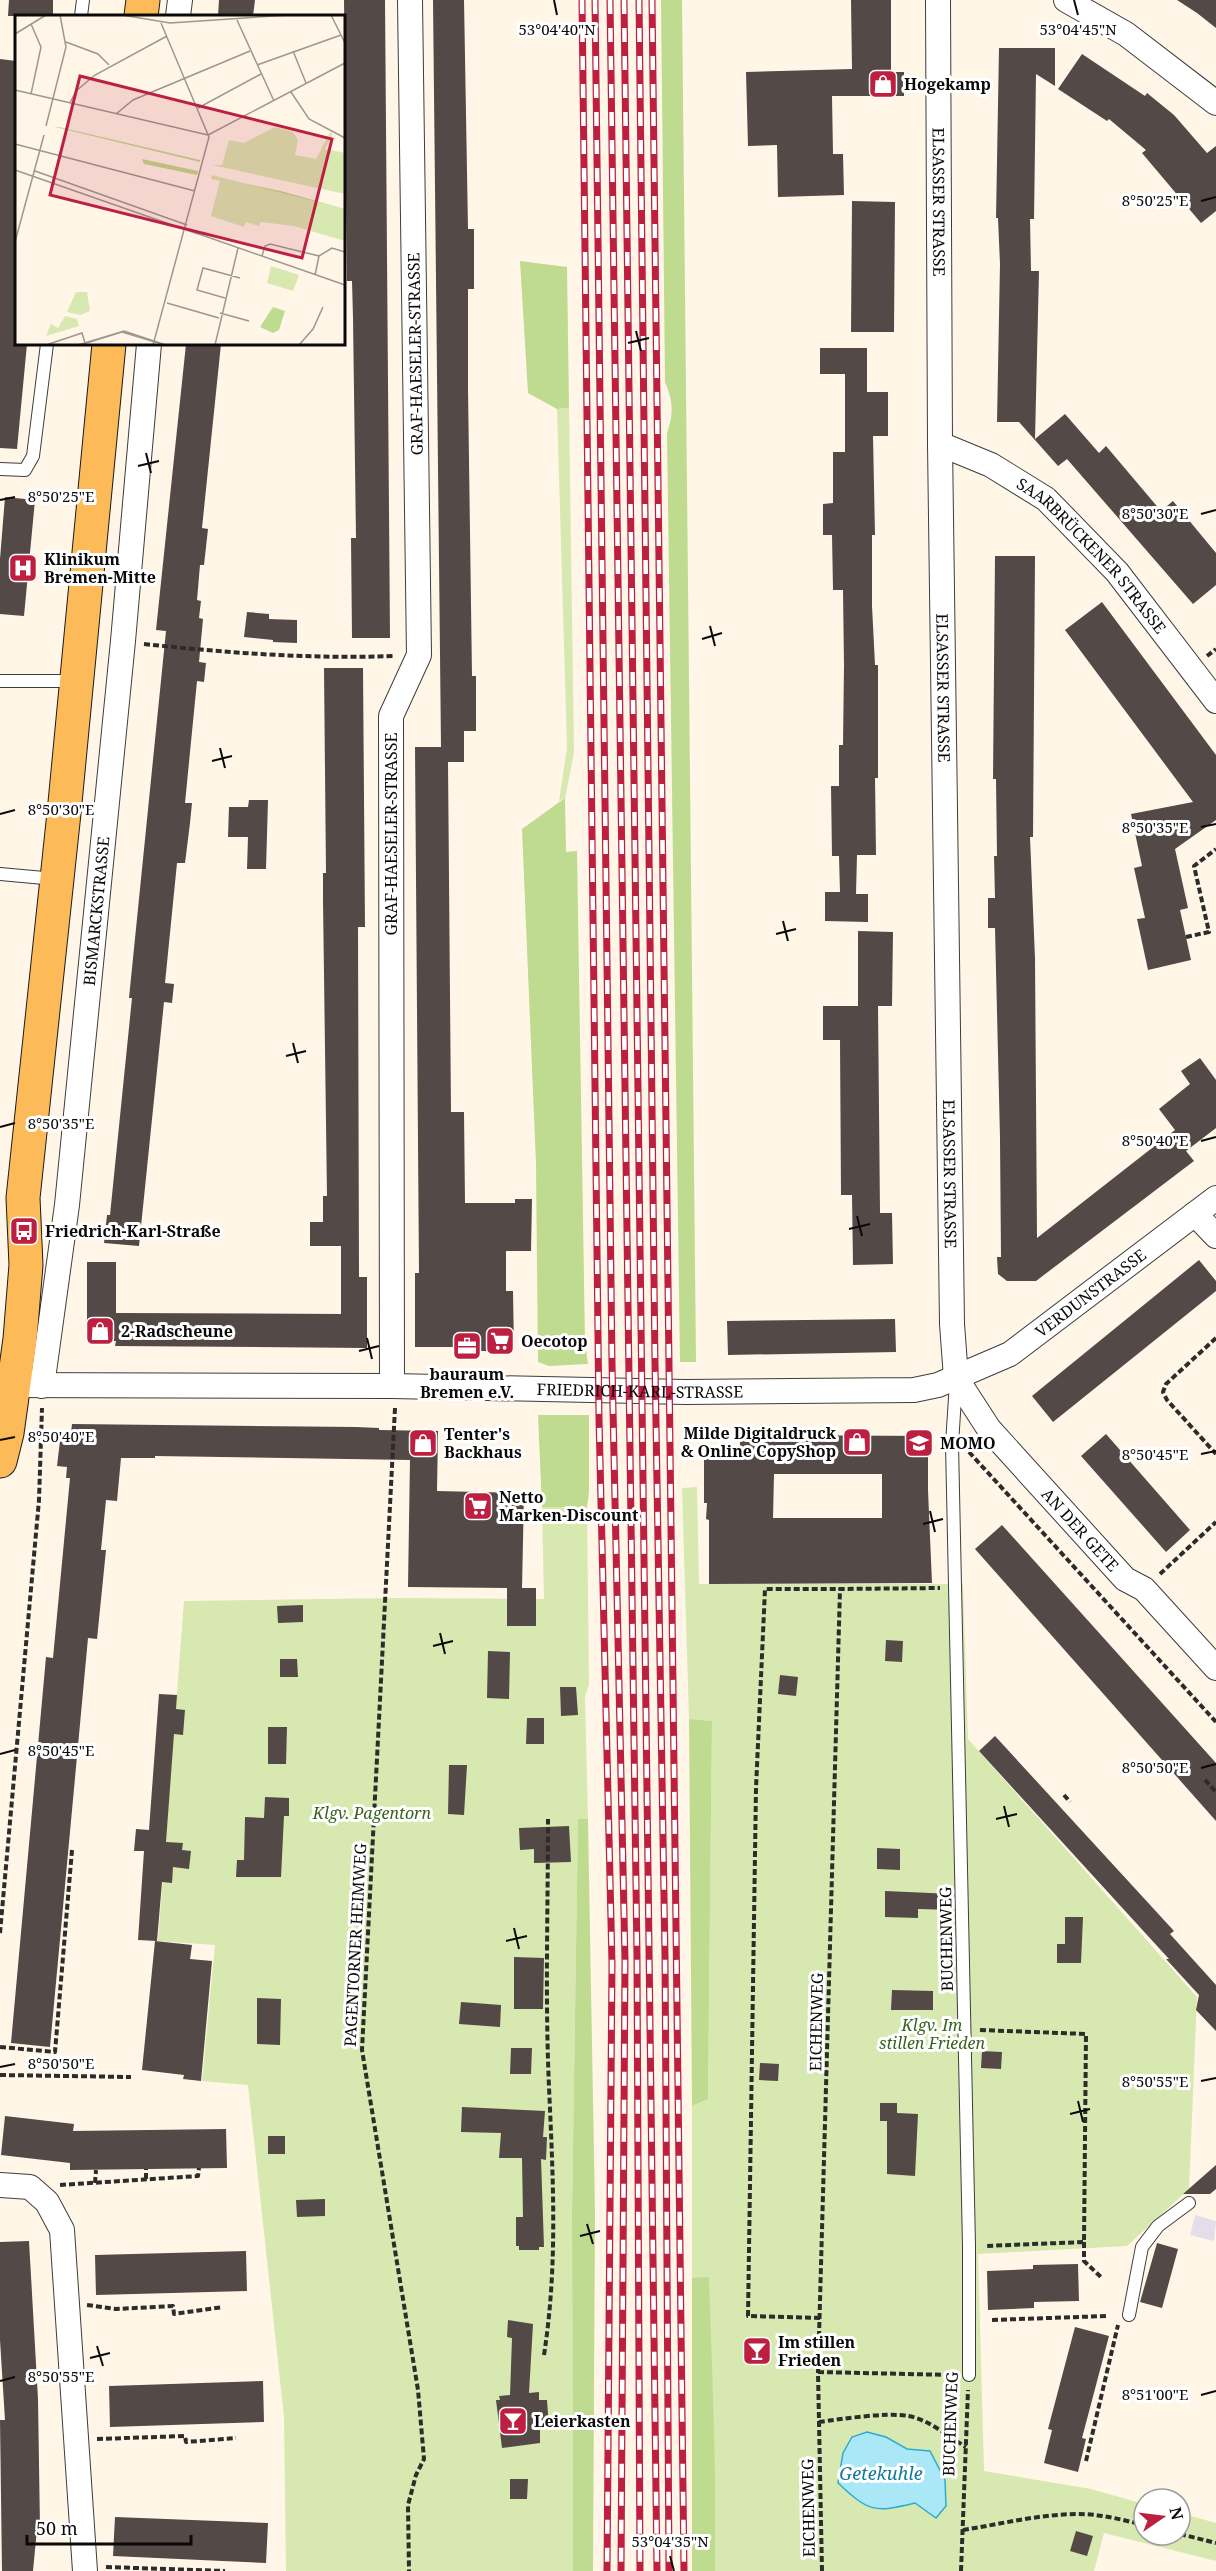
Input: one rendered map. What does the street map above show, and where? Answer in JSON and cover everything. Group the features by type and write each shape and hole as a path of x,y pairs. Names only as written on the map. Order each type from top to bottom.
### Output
{"main road":[{"path":"141,15 143,0"},
{"name":"BISMARCKSTRASSE","path":"0,1461 25,1382 26,1265 23,1198 57,880 109,345"},
{"name":"BISMARCKSTRASSE","path":"0,1304 5,1262 23,1198"}],"street":[{"path":"178,15 180,0"},
{"name":"GRAF-HAESELER-STRASSE","path":"392,1386 391,716 419,655 411,0"},
{"name":"ELSASSER STRASSE","path":"938,0 940,444 952,1324 956,1378"},
{"path":"1066,0 1126,34 1216,103"},
{"name":"BISMARCKSTRASSE","path":"25,1382 67,1205 123,641 149,345"},
{"name":"SAARBRÜCKENER STRASSE","path":"940,444 991,465 1046,499 1118,572 1216,701"},
{"name":"VERDUNSTRASSE","path":"956,1378 1010,1354 1216,1198"},
{"path":"1196,1214 1216,1236"},
{"name":"FRIEDRICH-KARL-STRASSE","path":"25,1382 686,1392 914,1390 956,1378"},
{"name":"AN DER GETE","path":"956,1378 989,1429 1125,1579 1144,1589 1216,1668"},
{"path":"0,2185 30,2187 47,2202 62,2230 86,2569"}],"lane":[{"path":"81,15 83,0"},
{"path":"0,469 26,470 33,456 47,345"},
{"path":"0,681 76,681"},
{"path":"0,874 57,880"},
{"name":"BUCHENWEG","path":"956,1378 952,1434 969,2246 969,2375"},
{"path":"1125,2315 1142,2247 1158,2226 1189,2203"}],"path":[{"path":"123,641 239,655 299,657 419,655"},
{"path":"1186,938 1209,932 1194,866 1216,849"},
{"path":"1216,1338 1166,1384 1163,1392 1167,1400 1216,1454"},
{"path":"0,1933 39,1500 25,1382"},
{"name":"PAGENTORNER HEIMWEG","path":"392,1386 396,1418 362,2050 418,2390 424,2459 416,2475 408,2505 409,2571"},
{"path":"952,1434 1216,1722"},
{"path":"1144,1589 1216,1522"},
{"path":"820,2318 748,2316 756,1788 765,1589 956,1588"},
{"name":"EICHENWEG","path":"822,2571 818,2372 840,1589"},
{"path":"1205,1780 1216,1792"},
{"path":"1065,1795 1070,1802"},
{"path":"544,2355 554,2265 553,2146 548,2064 548,1819"},
{"path":"0,2047 55,2052 72,1850"},
{"path":"964,2029 1086,2034 1084,2260 1102,2278"},
{"path":"0,2075 131,2077"},
{"path":"30,2187 198,2176 199,2168"},
{"path":"146,2169 146,2179"},
{"path":"95,2182 96,2170"},
{"path":"969,2246 1084,2242"},
{"path":"67,2302 116,2309 172,2306 174,2314 223,2307"},
{"path":"1086,2461 1125,2315"},
{"path":"992,2320 1106,2316"},
{"path":"818,2372 969,2375"},
{"name":"BUCHENWEG","path":"961,2571 969,2375"},
{"path":"819,2422 856,2417 908,2416 933,2427 966,2448"},
{"path":"77,2440 185,2436 186,2442 236,2438"},
{"path":"963,2530 1052,2516 1081,2514 1132,2522"},
{"path":"1192,2537 1216,2543"},
{"path":"86,2569 225,2571"}],"shaded area":[{"path":"1195,2215 1216,2221 1214,2241 1190,2235"}],"green space":[{"path":"661,0 682,0 696,1362 680,1362 667,433 672,407 665,382"},
{"path":"520,261 567,267 569,408 557,409 528,393"},
{"path":"569,408 574,753 565,798 559,801 567,748 557,409"},
{"path":"565,798 566,852 577,851 585,1342 588,1364 549,1366 538,1362 536,1164 522,829"},
{"path":"538,1415 589,1415 587,1507 542,1507"},
{"name":"Klgv. Im stillen Frieden","path":"697,1487 699,1584 963,1584 968,1739 1197,1997 1189,2189 1127,2246 978,2254 984,2471 1091,2489 1132,2501 1132,2540 1104,2533 1094,2571 715,2571 708,2278 692,2278 692,2106 708,2099 712,1721 689,1719 682,1488"},
{"name":"Klgv. Pagentorn","path":"542,1507 587,1507 589,1684 585,1697 588,1819 578,1820 572,2212 573,2571 286,2571 284,2417 248,2085 202,2081 215,1945 158,1941 184,1601 393,1598 544,1599"},
{"path":"689,1719 712,1721 708,2099 692,2106"},
{"path":"578,1819 588,1819 595,2213 593,2571 573,2571 572,2212"},
{"path":"709,2277 715,2461 715,2571 692,2571 692,2278"},
{"name":"Klgv. Im stillen Frieden","path":"1192,2516 1216,2523 1216,2561 1160,2547 1192,2547"}],"water":[{"name":"Getekuhle","path":"867,2432 886,2437 907,2449 930,2451 945,2480 946,2506 936,2518 915,2503 890,2508 873,2508 857,2500 838,2483 843,2453 852,2437"}],"building":[{"path":"9,0 53,0 53,15 8,16"},
{"path":"219,0 255,0 253,15 218,15"},
{"path":"344,0 385,0 390,638 352,638 351,538 356,538 352,281 347,281"},
{"path":"433,0 464,0 468,229 474,229 474,289 468,289 468,388 472,676 476,676 476,731 464,731 464,762 448,762 451,1112 464,1112 465,1203 515,1203 515,1199 532,1199 531,1251 506,1251 506,1291 513,1291 514,1351 456,1351 456,1347 415,1347 415,1273 419,1273 415,747 441,747"},
{"path":"851,0 891,0 891,72 904,72 904,96 832,96 833,154 843,154 844,195 778,197 777,145 748,146 746,72 852,69"},
{"path":"1177,0 1216,0 1216,28 1197,13"},
{"path":"999,48 1055,48 1055,86 1036,74 1034,219 1030,219 1031,271 1039,271 1035,439 1065,414 1099,453 1106,446 1161,511 1173,501 1216,553 1216,585 1193,604 1067,459 1058,466 1019,422 997,422 1000,264 998,218 996,218"},
{"path":"1082,54 1145,96 1147,93 1174,115 1207,153 1216,146 1216,211 1201,223 1142,153 1146,150 1109,119 1107,121 1058,89"},
{"path":"0,59 15,61 15,345 27,345 17,449 0,448"},
{"path":"852,201 895,202 894,332 851,332"},
{"path":"186,345 221,345 202,528 208,529 204,565 200,565 197,600 201,601 199,618 203,619 199,662 206,663 204,682 197,681 185,803 192,803 190,823 185,863 177,863 165,983 174,984 172,1003 164,1002 139,1246 104,1243 107,1215 110,1215 132,998 129,998 166,631 156,630"},
{"path":"820,348 867,348 867,392 888,392 888,436 873,436 875,535 872,535 872,606 875,665 878,665 878,778 875,778 876,855 857,855 856,894 868,894 868,922 825,921 825,892 840,892 839,856 832,856 831,786 839,786 839,745 843,745 844,665 843,590 833,590 832,535 823,535 823,504 833,503 833,452 845,452 845,374 820,374"},
{"path":"5,497 35,500 24,616 0,614 0,559"},
{"path":"995,556 1035,556 1033,837 1030,837 1035,959 1037,1238 1175,1130 1159,1109 1190,1084 1181,1071 1200,1058 1216,1080 1216,1128 1186,1151 1194,1161 1036,1281 1007,1281 998,1274 997,1257 1001,1257 995,928 988,928 988,898 995,898 994,856 997,856 996,779 993,779"},
{"path":"1102,602 1216,755 1216,820 1175,849 1188,908 1180,910 1191,960 1148,970 1137,919 1145,918 1134,868 1142,866 1131,814 1193,802 1065,630"},
{"path":"247,612 269,614 269,619 297,620 297,643 244,637"},
{"path":"324,668 363,668 365,927 358,927 359,1277 367,1277 367,1348 115,1346 116,1341 87,1341 87,1262 116,1262 116,1313 341,1314 341,1246 310,1246 310,1222 323,1222 323,1196 327,1196 323,901 323,873 326,873"},
{"path":"249,800 268,800 266,869 247,869 248,837 228,837 229,807 248,807"},
{"path":"858,931 893,932 892,1006 878,1006 880,1213 892,1213 893,1264 853,1265 852,1195 841,1195 840,1040 823,1040 823,1006 858,1006"},
{"path":"1199,1260 1216,1281 1216,1291 1053,1422 1032,1396"},
{"path":"895,1319 896,1352 728,1355 727,1321"},
{"path":"72,1424 356,1427 379,1428 379,1430 438,1431 437,1491 524,1493 522,1588 536,1588 536,1626 507,1626 507,1588 408,1587 410,1460 155,1456 155,1458 121,1458 117,1501 106,1500 101,1550 106,1550 97,1639 88,1638 50,2047 11,2043 46,1657 53,1658 70,1478 66,1478 67,1467 57,1466 60,1441 70,1442"},
{"path":"1106,1434 1190,1530 1166,1552 1081,1456"},
{"path":"740,1435 928,1436 932,1583 709,1584 709,1520 706,1519 707,1503 704,1503 704,1453 740,1453","holes":["774,1474 882,1474 882,1518 773,1518"]},
{"path":"1002,1525 1216,1763 1216,1821 975,1549"},
{"path":"303,1605 303,1622 278,1623 277,1606"},
{"path":"886,1640 903,1641 902,1662 885,1661"},
{"path":"488,1651 510,1652 509,1699 487,1698"},
{"path":"280,1659 297,1659 298,1677 280,1677"},
{"path":"780,1675 798,1677 796,1696 778,1694"},
{"path":"560,1687 576,1687 578,1715 561,1716"},
{"path":"159,1694 177,1695 176,1709 185,1710 183,1735 174,1734 166,1842 183,1843 182,1850 191,1851 189,1869 173,1867 172,1883 162,1882 157,1941 138,1940 144,1851 134,1851 136,1829 149,1830"},
{"path":"527,1718 544,1718 544,1744 526,1744"},
{"path":"268,1727 287,1727 286,1764 268,1764"},
{"path":"995,1736 1174,1931 1170,1934 1216,1985 1216,2031 1196,2010 1199,1995 1166,1959 1169,1959 979,1751"},
{"path":"449,1765 467,1765 464,1815 448,1814"},
{"path":"265,1797 289,1798 289,1816 284,1816 281,1877 236,1877 237,1860 244,1860 245,1817 264,1818"},
{"path":"569,1826 571,1862 534,1863 534,1849 520,1850 519,1828"},
{"path":"877,1848 900,1849 900,1870 877,1869"},
{"path":"885,1891 953,1894 954,1910 918,1909 918,1918 885,1917"},
{"path":"1065,1917 1083,1917 1081,1963 1057,1963 1057,1944 1065,1944"},
{"path":"155,1941 192,1945 190,1959 212,1961 201,2081 183,2079 184,2075 142,2070"},
{"path":"514,1957 544,1958 543,2009 514,2009"},
{"path":"892,1990 933,1991 933,2010 891,2010"},
{"path":"257,1998 281,1999 280,2045 257,2044"},
{"path":"461,2002 501,2005 500,2027 459,2024"},
{"path":"511,2048 532,2048 531,2074 510,2074"},
{"path":"982,2051 1002,2052 1001,2069 981,2068"},
{"path":"760,2063 779,2064 778,2081 759,2080"},
{"path":"880,2103 897,2103 897,2113 918,2114 915,2176 887,2174 887,2121 880,2121"},
{"path":"462,2107 545,2111 543,2137 547,2137 546,2160 541,2159 544,2247 539,2247 539,2250 519,2250 519,2246 516,2246 516,2217 523,2217 522,2158 499,2158 501,2133 461,2132"},
{"path":"5,2116 74,2124 73,2131 226,2129 227,2168 70,2170 70,2163 1,2155"},
{"path":"268,2136 285,2136 285,2154 268,2154"},
{"path":"1216,2165 1216,2189 1210,2194 1183,2194"},
{"path":"325,2199 325,2216 297,2217 296,2200"},
{"path":"29,2241 38,2399 40,2529 37,2529 33,2571 2,2571 0,2420 5,2420 0,2340 0,2242"},
{"path":"1157,2243 1178,2249 1162,2308 1140,2302"},
{"path":"246,2251 247,2291 96,2295 95,2255"},
{"path":"1078,2264 1079,2301 1034,2302 1034,2308 988,2310 987,2271 1033,2269 1033,2265"},
{"path":"508,2320 533,2324 529,2393 539,2392 539,2400 547,2400 549,2428 540,2428 540,2443 502,2448 496,2400 500,2400 499,2396 510,2395 512,2338 507,2337"},
{"path":"1075,2327 1109,2336 1082,2438 1086,2439 1078,2472 1044,2463 1052,2430 1048,2429"},
{"path":"263,2381 264,2422 110,2427 109,2386"},
{"path":"510,2479 528,2479 527,2499 510,2499"},
{"path":"115,2517 268,2523 266,2563 113,2556"},
{"path":"1076,2531 1093,2536 1087,2556 1070,2551"}],"railway":[{"path":"582,0 599,1418 612,1963 607,2571"},
{"path":"595,0 612,1363 625,1960 621,2571"},
{"path":"610,0 637,1957 640,2571"},
{"path":"624,0 657,2571"},
{"path":"639,0 655,1363 665,1956 669,2571"},
{"path":"652,0 684,2571"}],"place":[{"name":"Hogekamp","path":"883,84"},
{"name":"Klinikum Bremen-Mitte","path":"23,568"},
{"name":"Friedrich-Karl-Straße","path":"24,1231"},
{"name":"2-Radscheune","path":"100,1331"},
{"name":"Oecotop","path":"500,1341"},
{"name":"bauraum Bremen e.V.","path":"467,1346"},
{"name":"Milde Digitaldruck & Online CopyShop","path":"857,1442"},
{"name":"Tenter's Backhaus","path":"423,1443"},
{"name":"MOMO","path":"919,1443"},
{"name":"Netto Marken-Discount","path":"478,1506"},
{"name":"Im stillen Frieden","path":"757,2351"},
{"name":"Leierkasten","path":"513,2421"}]}
